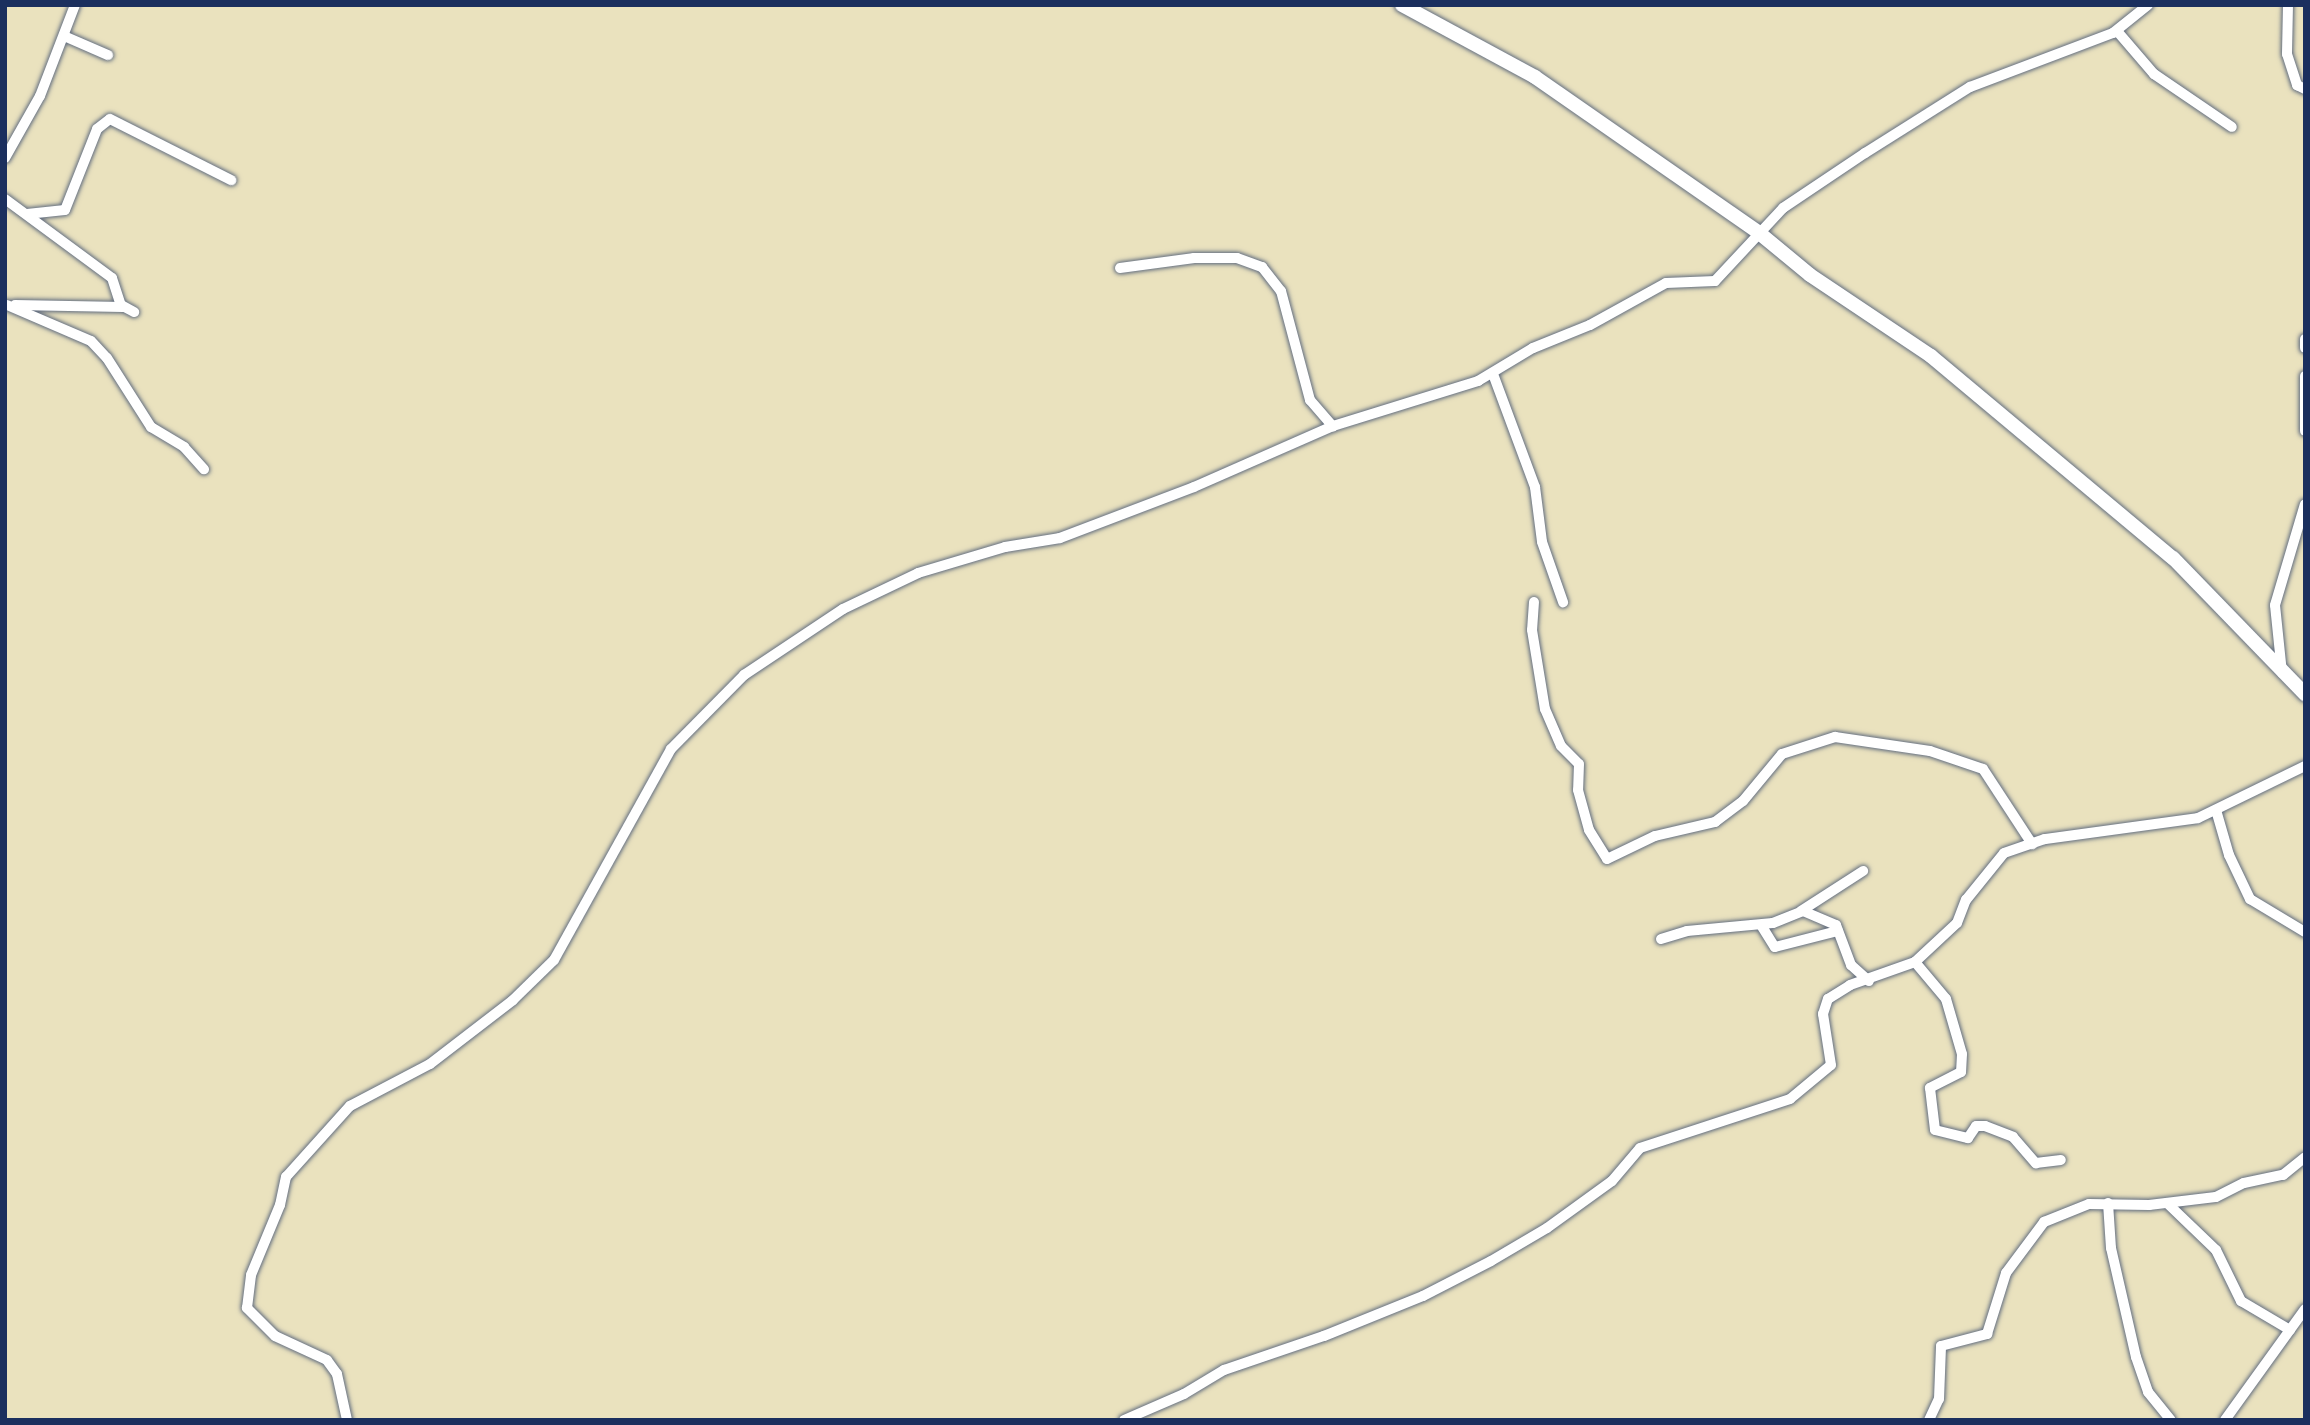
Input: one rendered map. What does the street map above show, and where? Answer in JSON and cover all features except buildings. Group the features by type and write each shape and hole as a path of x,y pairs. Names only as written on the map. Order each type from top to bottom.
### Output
{"main road":[{"path":"1402,5 1535,77 1758,232 1810,275 1938,362 2146,534 2305,694"}],"street":[{"path":"5,158 40,96 75,5"},
{"path":"347,1420 343,1394 327,1360 275,1336 247,1308 251,1275 280,1205 286,1177 349,1106 430,1065 476,1024 513,1000 554,960 585,909 638,802 671,749 702,715 766,658 843,608 893,584 960,558 1060,538 1194,487 1333,426 1493,374 1533,348 1590,325 1666,283 1715,281 1758,232 1807,191 1970,87 2117,31 2148,5"},
{"path":"2288,5 2287,54 2297,85 2305,89"},
{"path":"2117,31 2154,74 2232,127"},
{"path":"64,36 108,55"},
{"path":"27,214 65,210 97,129 110,119 231,180"},
{"path":"5,199 112,278 128,310 6,304"},
{"path":"1120,268 1194,258 1237,258 1262,267 1280,291 1310,400 1333,426"},
{"path":"6,304 91,341 107,358 151,427 184,447 204,469"},
{"path":"2305,339 2305,348"},
{"path":"1493,374 1531,475 1542,542 1563,602"},
{"path":"2305,376 2305,430"},
{"path":"2282,673 2275,605 2305,504"},
{"path":"1534,602 1532,630 1545,709 1561,746 1579,764 1578,790 1588,830 1606,859 1655,836 1715,822 1743,801 1782,754 1835,737 1930,751 1983,769 2032,844"},
{"path":"1124,1420 1184,1394 1224,1370 1404,1304 1492,1261 1547,1228 1612,1181 1640,1149 1790,1099 1832,1063 1823,1014 1828,999 1850,985 1869,981 1914,962 1957,923 1966,900 2000,855 2032,844 2178,823 2216,810 2305,766"},
{"path":"2216,810 2229,855 2250,899 2305,932"},
{"path":"1661,939 1687,931 1761,925 1801,911 1863,871"},
{"path":"1801,911 1829,921 1838,930 1851,965 1869,981"},
{"path":"1761,925 1775,947 1838,930"},
{"path":"1914,962 1946,999 1962,1054 1961,1072 1930,1088 1936,1130 1968,1138 1976,1126 1985,1126 2013,1137 2036,1163 2061,1160"},
{"path":"1929,1420 1939,1399 1941,1346 1987,1334 2006,1273 2044,1223 2066,1210 2108,1203 2167,1203 2216,1197 2244,1183 2280,1176 2305,1157"},
{"path":"2108,1203 2111,1248 2136,1357 2148,1392 2171,1420"},
{"path":"2167,1203 2216,1250 2241,1301 2290,1330"},
{"path":"2225,1420 2305,1309"}]}
